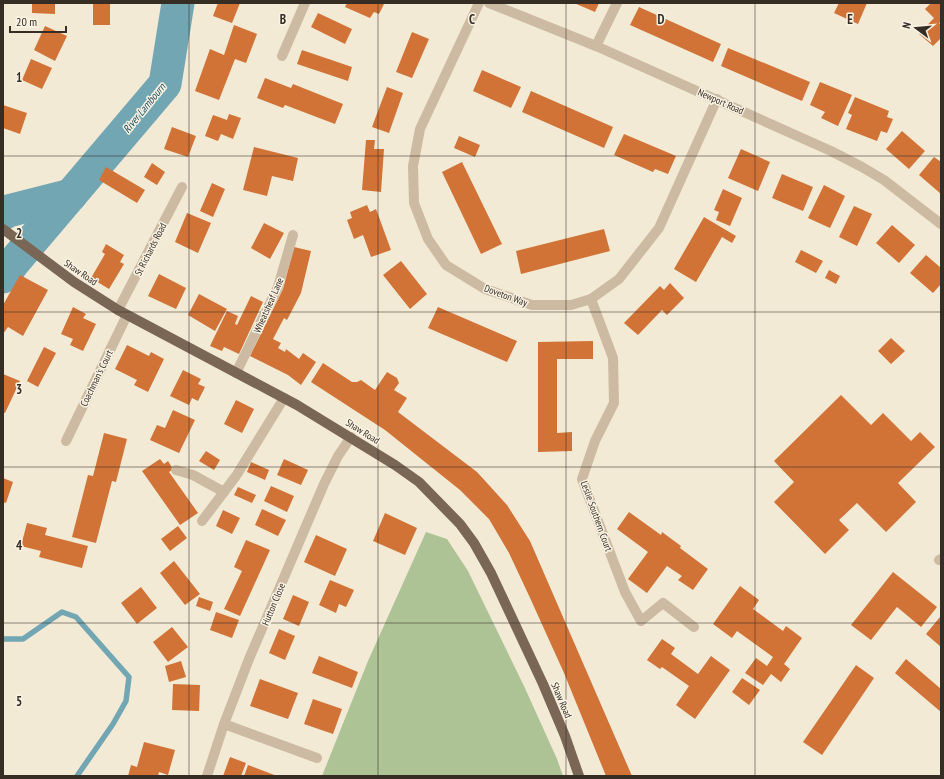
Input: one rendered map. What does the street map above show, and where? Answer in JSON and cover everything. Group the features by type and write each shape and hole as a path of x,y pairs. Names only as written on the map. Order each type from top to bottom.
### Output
{"main road":[{"name":"Shaw Road","path":"3,229 47,263 122,313 284,398 351,437 419,482 460,524 474,543 491,573 565,736 579,776"}],"street":[{"path":"282,56 305,3"},
{"name":"Doveton Way","path":"479,3 420,129 413,166 414,203 428,239 446,265 485,289 532,305 571,305 591,299 619,279 659,228 717,99"},
{"name":"Newport Road","path":"489,3 596,46 831,151 862,167 905,195 941,224"},
{"path":"596,46 617,3"},
{"name":"St Richards Road","path":"122,313 182,187"},
{"name":"Wheatsheaf Lane","path":"236,373 278,287 293,235"},
{"name":"Leslie Southern Court","path":"591,299 613,358 614,403 595,442 582,479 625,592 641,621 662,603 694,627"},
{"name":"Coachman's Court","path":"66,441 122,313"},
{"path":"202,520 236,476 284,398"},
{"name":"Hutton Close","path":"207,776 224,724 249,659 324,484 338,456 351,437"},
{"path":"176,470 193,475 224,492"},
{"path":"224,724 318,758"}],"green space":[{"path":"426,532 447,539 468,571 524,686 557,759 563,776 322,776 368,661"}],"water":[{"path":"12,259 21,269 3,292 3,268"}],"building":[{"path":"32,3 55,3 55,14 32,13"},
{"path":"93,3 110,3 110,25 93,25"},
{"path":"218,3 240,3 232,23 213,16"},
{"path":"347,3 384,4 379,14 374,12 370,18 345,7"},
{"path":"574,3 599,3 595,12"},
{"path":"839,3 867,3 858,24 834,13"},
{"path":"931,3 941,3 941,22 939,23 941,25 941,38 933,46 919,34 934,18 925,9"},
{"path":"639,7 721,44 713,62 630,25"},
{"path":"318,13 352,29 345,44 311,27"},
{"path":"234,25 257,34 246,63 235,59 219,100 195,91 210,49 224,55"},
{"path":"45,26 67,36 55,61 34,50"},
{"path":"412,32 429,39 412,78 396,72"},
{"path":"728,48 810,82 802,101 721,66"},
{"path":"302,50 352,67 348,81 297,64"},
{"path":"31,59 52,68 42,89 22,80"},
{"path":"482,70 521,87 511,108 473,91"},
{"path":"265,78 291,88 293,84 343,104 335,124 285,105 283,108 257,98"},
{"path":"820,82 852,95 838,126 821,118 825,112 810,105"},
{"path":"387,87 403,93 389,133 372,127"},
{"path":"531,91 613,127 604,148 522,112"},
{"path":"855,97 889,111 887,117 893,119 887,133 881,131 877,141 846,129 852,115 848,113"},
{"path":"3,105 27,113 20,134 3,128"},
{"path":"229,114 241,118 233,139 221,134 218,141 205,136 213,115 227,120"},
{"path":"172,127 196,136 188,157 164,149"},
{"path":"902,131 925,151 909,169 886,149"},
{"path":"624,134 676,156 668,174 655,169 653,172 614,155"},
{"path":"459,136 480,145 475,157 454,148"},
{"path":"366,140 375,140 374,149 384,149 381,192 362,190"},
{"path":"254,147 298,158 293,181 272,176 267,196 243,190"},
{"path":"741,149 770,162 758,191 728,178"},
{"path":"934,157 941,162 941,194 919,175"},
{"path":"462,162 502,244 481,254 442,172"},
{"path":"152,163 165,172 157,185 144,177"},
{"path":"106,167 145,190 137,203 99,180"},
{"path":"782,174 813,187 803,211 772,198"},
{"path":"212,183 225,189 213,217 200,211"},
{"path":"824,185 845,196 830,228 808,218"},
{"path":"723,189 742,198 730,226 716,220 719,212 714,210"},
{"path":"367,205 370,212 376,209 391,250 371,257 363,235 354,239 347,220 352,218 350,212"},
{"path":"854,206 872,214 857,246 839,237"},
{"path":"187,213 211,223 198,253 175,242"},
{"path":"704,217 736,236 732,243 722,237 696,282 674,269"},
{"path":"264,223 284,233 270,259 251,248"},
{"path":"892,225 915,245 899,263 876,243"},
{"path":"604,229 610,251 521,274 516,251"},
{"path":"106,244 124,255 120,262 124,264 109,289 91,278 105,254 102,252"},
{"path":"294,247 311,251 301,293 287,320 284,318 273,339 281,343 278,348 285,352 286,349 299,359 303,353 316,362 301,385 288,375 250,356 283,289"},
{"path":"801,250 823,261 816,273 795,262"},
{"path":"926,255 941,268 941,284 933,293 910,273"},
{"path":"401,261 427,294 410,309 383,275"},
{"path":"829,270 840,276 836,284 825,278"},
{"path":"159,274 186,288 176,309 148,296"},
{"path":"20,275 48,290 23,336 8,327 3,334 3,305"},
{"path":"670,283 684,298 667,315 662,310 638,335 624,323 660,286 664,290"},
{"path":"199,294 227,309 215,331 188,315"},
{"path":"251,296 263,302 239,354 224,347 222,351 210,346 227,311 238,316 235,324 237,325"},
{"path":"73,307 86,314 83,318 96,324 83,351 70,345 73,339 61,334"},
{"path":"438,307 517,341 507,362 428,328"},
{"path":"891,338 905,351 891,364 878,351"},
{"path":"593,341 593,359 557,359 557,433 572,432 572,451 538,452 538,342"},
{"path":"127,345 149,356 151,352 164,359 148,392 134,385 137,380 115,369"},
{"path":"44,347 56,353 38,387 27,381"},
{"path":"323,363 352,382 361,380 375,390 387,372 397,378 399,383 394,390 407,398 398,412 477,472 507,505 530,541 632,776 606,776 564,673 531,600 509,553 489,519 460,490 385,430 311,382"},
{"path":"183,370 201,379 198,384 205,387 198,401 192,398 189,405 170,396"},
{"path":"3,374 20,381 5,413 3,412"},
{"path":"841,395 871,425 883,413 911,441 920,432 935,447 898,483 916,502 886,532 857,503 839,520 849,530 825,554 774,502 794,482 774,461"},
{"path":"236,400 254,409 242,433 224,424"},
{"path":"173,410 195,420 179,453 150,440 157,425 165,428"},
{"path":"104,433 127,439 116,482 112,481 96,543 72,537 88,475 93,476"},
{"path":"206,451 220,460 214,470 199,461"},
{"path":"160,459 164,464 168,461 173,469 169,472 198,513 180,525 142,471"},
{"path":"284,459 308,470 301,485 277,475"},
{"path":"251,462 269,470 265,480 247,472"},
{"path":"3,478 13,482 6,503 3,502"},
{"path":"271,486 294,496 287,512 264,501"},
{"path":"238,487 256,495 252,503 234,495"},
{"path":"262,509 286,520 278,536 255,525"},
{"path":"223,510 240,518 232,534 216,526"},
{"path":"629,512 661,535 662,532 708,569 693,590 678,580 682,576 667,566 647,593 628,579 648,552 617,529"},
{"path":"385,513 417,528 405,555 373,541"},
{"path":"27,523 47,528 45,535 88,546 82,568 39,557 41,551 21,546"},
{"path":"178,526 187,538 170,551 161,539"},
{"path":"316,535 347,549 335,576 304,562"},
{"path":"246,540 270,550 240,616 224,609 242,571 234,567"},
{"path":"174,561 200,594 185,605 160,573"},
{"path":"893,572 937,607 921,627 897,607 871,640 851,625"},
{"path":"330,580 354,590 346,607 339,604 336,613 319,605"},
{"path":"740,586 759,600 753,609 783,631 786,626 802,638 784,664 790,669 781,682 771,674 763,685 745,673 756,658 767,666 773,657 737,631 732,638 713,624"},
{"path":"141,587 157,608 137,624 121,603"},
{"path":"293,595 309,602 299,626 283,619"},
{"path":"199,597 213,602 210,611 196,606"},
{"path":"216,612 239,620 232,638 210,630"},
{"path":"940,617 941,618 941,647 926,634"},
{"path":"172,627 188,647 168,662 153,642"},
{"path":"279,629 295,636 285,660 269,653"},
{"path":"662,639 675,648 671,654 698,674 711,656 730,670 695,719 676,705 689,686 662,667 660,669 647,660"},
{"path":"319,656 358,672 352,688 312,673"},
{"path":"906,659 941,689 941,712 895,673"},
{"path":"181,661 186,677 169,682 165,666"},
{"path":"856,665 874,678 822,755 803,742"},
{"path":"742,678 760,690 749,705 732,692"},
{"path":"260,679 298,693 288,719 250,706"},
{"path":"173,684 200,685 199,711 172,710"},
{"path":"313,699 342,709 333,734 304,724"},
{"path":"144,742 175,750 168,775 159,772 158,776 128,776 131,765 137,767"},
{"path":"230,757 246,763 241,776 223,776"},
{"path":"248,765 277,776 244,776"}],"waterway":[{"name":"River Lambourn","path":"3,277 14,262 165,84 178,3"},
{"name":"River Lambourn","path":"3,214 8,211 71,195"},
{"path":"3,639 23,639 62,612 76,617 129,677 126,701 113,724 77,776"}]}
